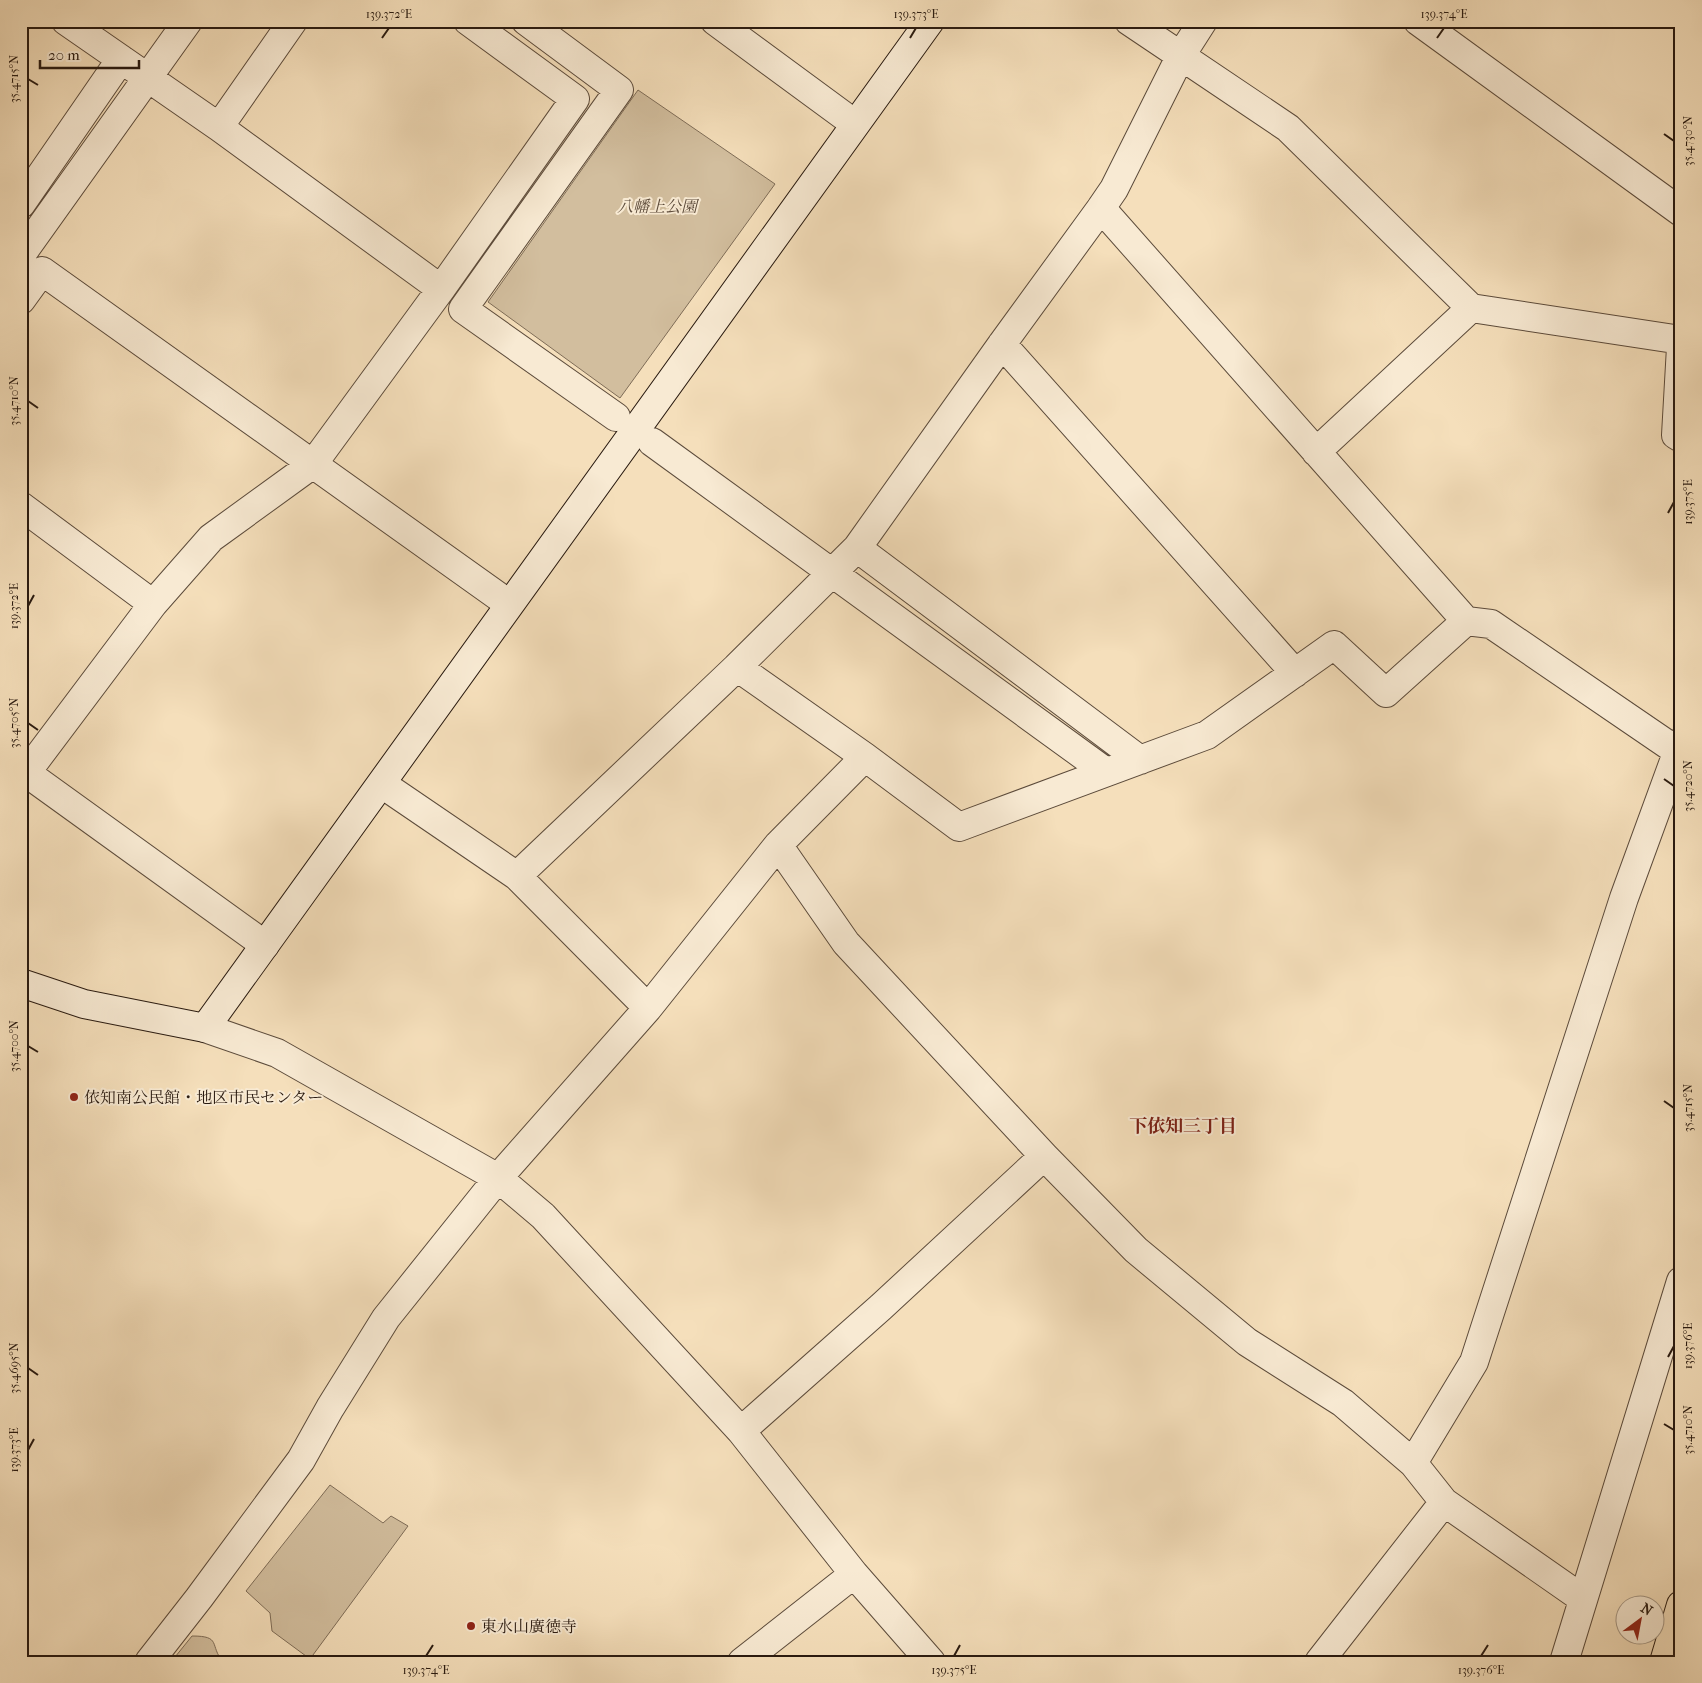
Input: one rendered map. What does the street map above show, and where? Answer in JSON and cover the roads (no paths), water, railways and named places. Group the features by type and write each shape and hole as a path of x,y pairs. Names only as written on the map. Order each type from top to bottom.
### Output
{"highway":[{"path":"1664,1662 1681,1605"}],"street":[{"path":"66,21 220,126 441,289"},
{"path":"21,255 188,21"},
{"path":"220,126 293,21"},
{"path":"265,945 24,771 153,604 211,538 313,464 441,289 575,99 468,21"},
{"path":"526,21 619,90 463,309 616,417"},
{"path":"715,21 855,124"},
{"path":"205,1028 930,21"},
{"path":"1129,21 1288,128 1471,308 1681,340"},
{"path":"517,876 737,667 857,548 1101,208 1114,188 1180,57 1203,21"},
{"path":"1434,26 1681,212"},
{"path":"21,204 121,59"},
{"path":"1101,208 1466,621 1492,624 1679,746 1624,898 1474,1362 1413,1463"},
{"path":"21,300 42,270 509,604"},
{"path":"1316,452 1471,308"},
{"path":"1002,344 1295,673"},
{"path":"1681,347 1676,435 1681,438"},
{"path":"652,442 1106,772"},
{"path":"21,506 153,604"},
{"path":"857,548 1140,760"},
{"path":"737,667 960,827 1207,734 1334,645 1386,693 1466,621"},
{"path":"149,1662 301,1460 330,1408 386,1318 498,1178 648,1008 778,845 865,757"},
{"path":"382,784 517,876 648,1008"},
{"path":"778,845 846,943 1044,1156 1136,1250 1247,1342 1343,1403 1413,1463 1444,1502 1583,1599"},
{"path":"21,983 84,1004 205,1028 277,1053 498,1178 543,1216 741,1431 854,1574 931,1662"},
{"path":"741,1431 881,1307 1044,1156"},
{"path":"1564,1662 1681,1281"},
{"path":"1319,1662 1444,1502"},
{"path":"742,1662 854,1574"}],"place":[{"name":"依知南公民館・地区市民センター","path":"74,1097"},
{"name":"東水山廣徳寺","path":"471,1626"}],"district":[{"name":"下依知三丁目","path":"1183,1126"}],"park label":[{"name":"八幡上公園","path":"657,206"}]}
